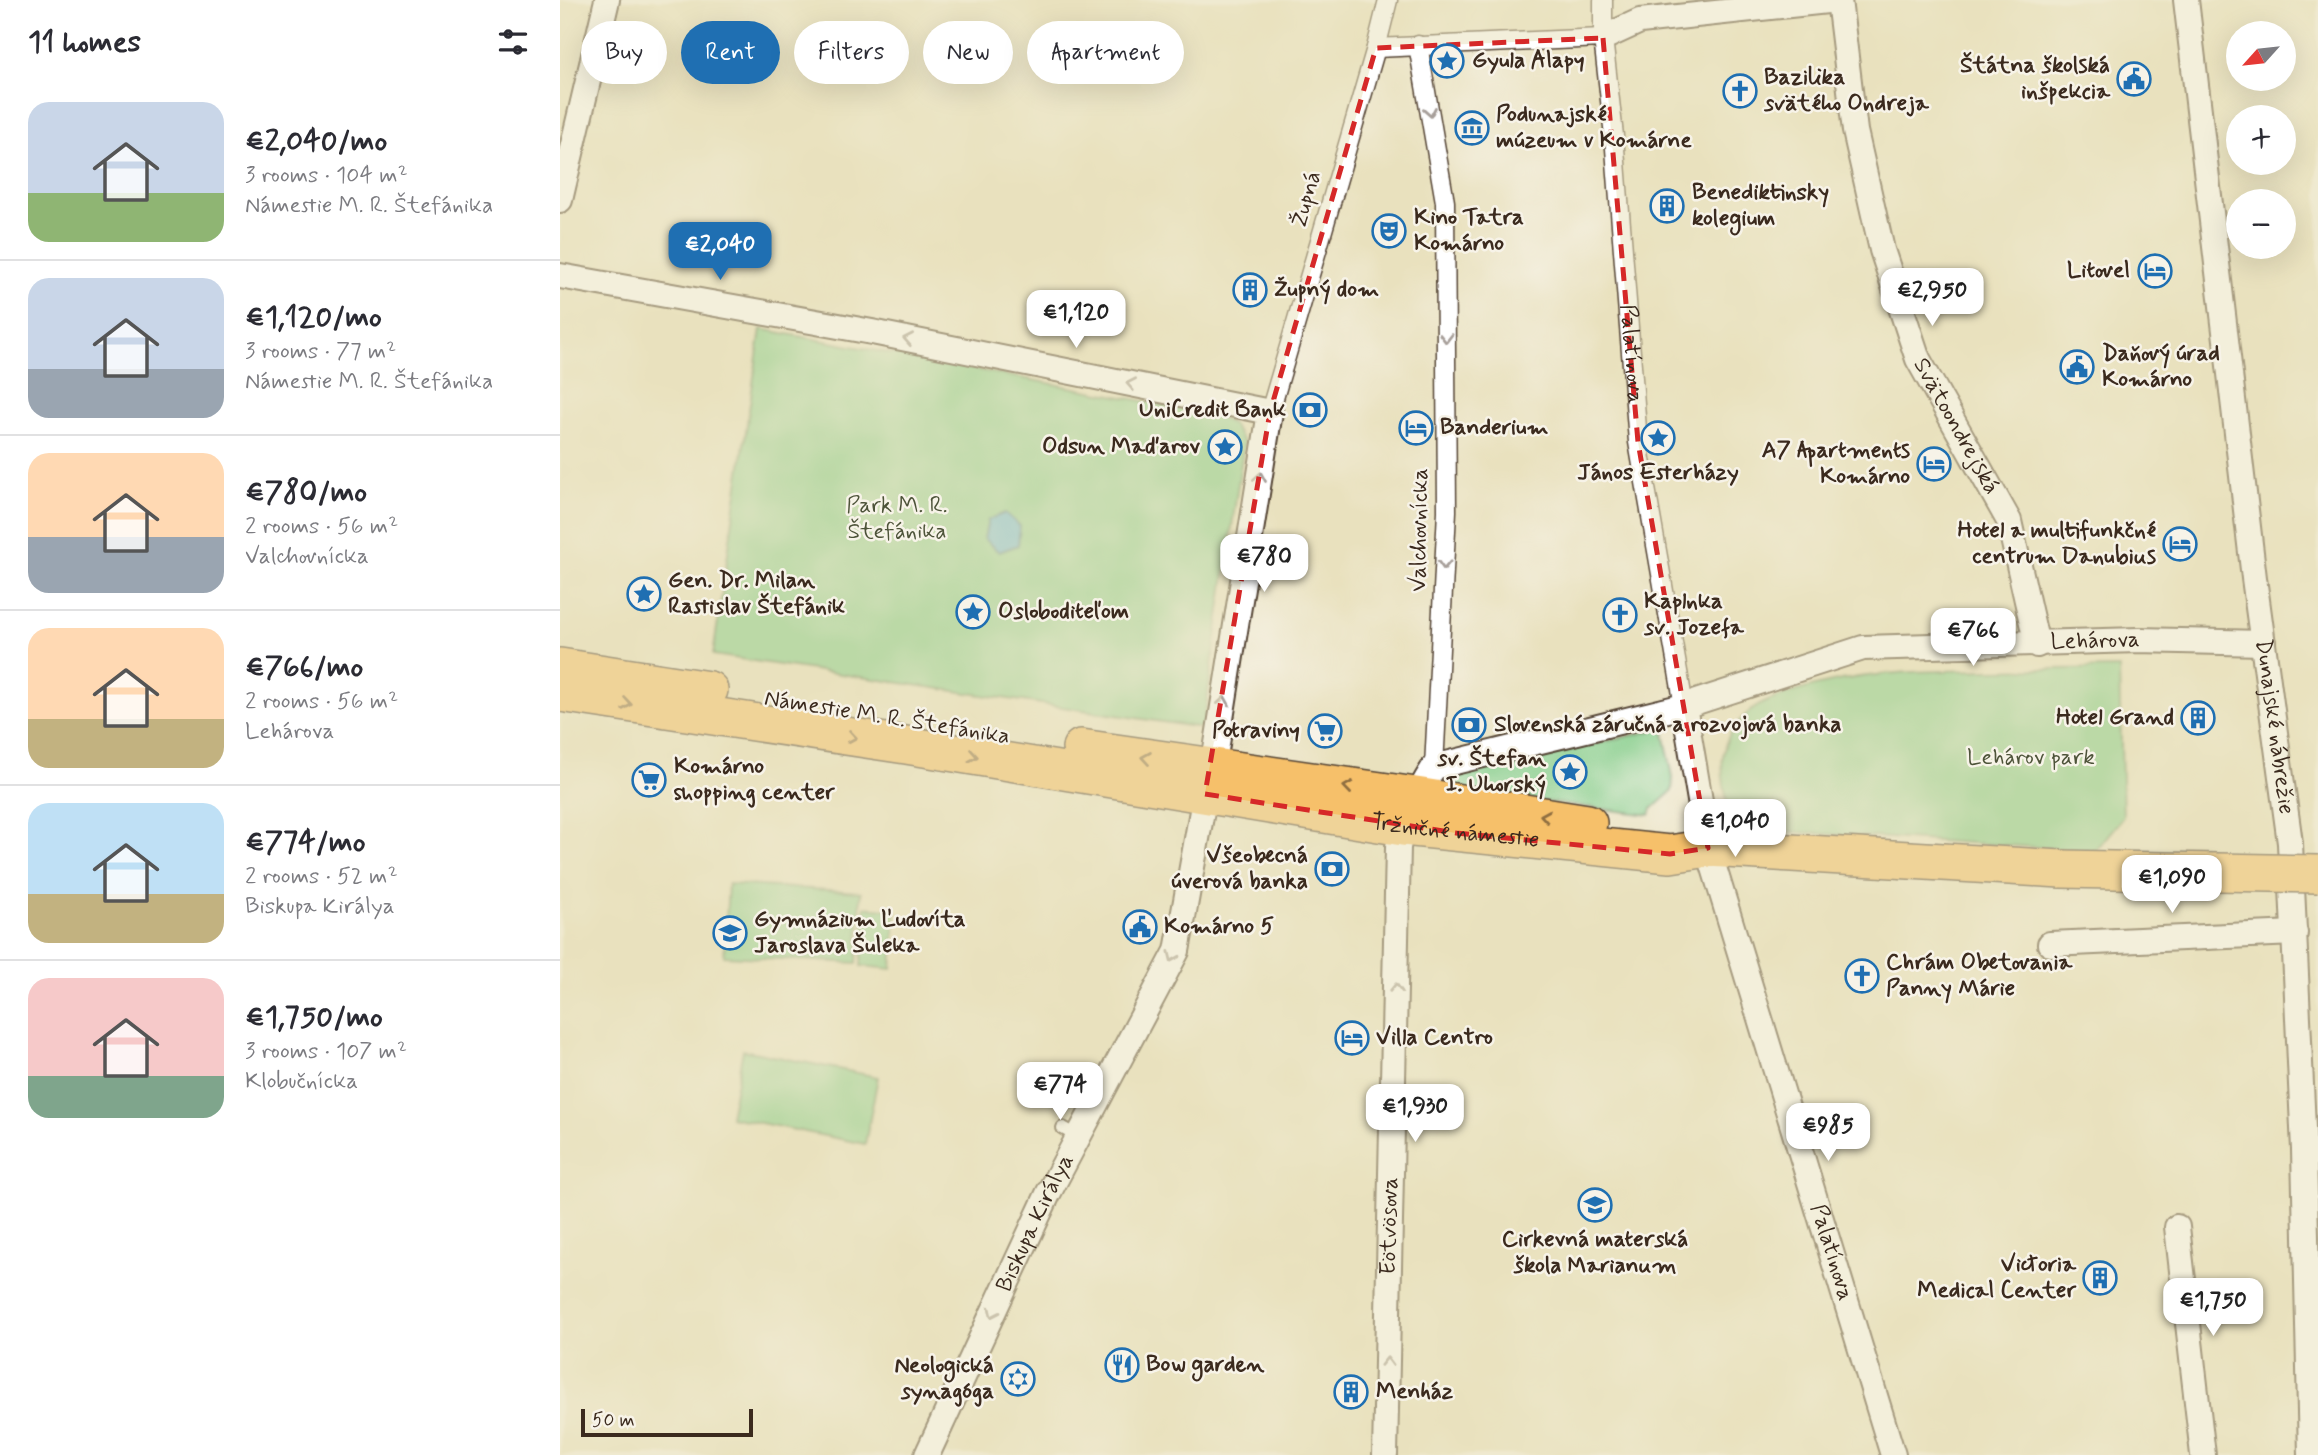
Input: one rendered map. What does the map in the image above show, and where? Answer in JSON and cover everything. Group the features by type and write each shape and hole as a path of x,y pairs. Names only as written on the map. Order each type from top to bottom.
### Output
{"main road":[{"name":"Námestie M. R. Štefánika","path":"560,667 1209,782"},
{"path":"560,693 905,745 1209,782"},
{"name":"Tržničné námestie","path":"1209,782 1418,797 1670,853 1708,848"},
{"path":"1708,848 2061,869 2318,874"}],"street":[{"path":"560,200 607,0"},
{"name":"Župná","path":"1270,412 1388,0"},
{"name":"Palatínova","path":"1603,0 1603,38 1614,136 1638,442 1685,706"},
{"name":"Svätoondrejská","path":"1603,38 1640,21 1838,0 1856,131 1882,250 1918,359 2009,521 2036,645"},
{"name":"Dunajské nábrežie","path":"2186,0 2263,643 2289,826 2295,933 2311,1455"},
{"path":"1376,48 1603,38"},
{"name":"Valchovnícka","path":"1418,45 1445,202 1447,511 1418,797"},
{"path":"560,276 872,332 1270,412"},
{"name":"Biskupa Királya","path":"928,1455 1048,1194 1071,1132 1177,951 1209,782 1270,412"},
{"name":"Lehárova","path":"1685,706 1863,648 2139,640 2263,643"},
{"path":"1685,706 1708,848"},
{"name":"Tržničné námestie","path":"1418,797 1685,706"},
{"name":"Eötvösova","path":"1385,1455 1398,847 1418,797"},
{"name":"Palatínova","path":"1708,848 1893,1455"},
{"path":"2050,943 2295,933"},
{"path":"2177,1227 2203,1455"}],"highlighted area":[{"path":"1603,38 1638,442 1708,848 1670,854 1456,833 1205,794 1270,412 1376,48"}],"green space":[{"name":"Park M. R. Štefánika","path":"761,329 1213,414 1232,424 1244,443 1203,728 713,655"},
{"name":"Lehárov park","path":"2119,668 2123,817 2095,851 1779,831 1777,809 1729,808 1722,769 1726,744 1738,722 1749,712 1778,697 1844,679 1891,673"},
{"path":"1663,728 1673,777 1672,791 1652,809 1650,815 1454,790 1454,777"},
{"path":"728,884 861,892 857,963 724,956"},
{"path":"865,907 896,910 892,969 861,966"},
{"path":"743,1050 878,1077 865,1144 730,1117"}],"water":[{"path":"1005,513 1020,526 1018,545 999,552 984,539 988,520"}],"place":[{"name":"Gyula Alapy","path":"1447,61"},
{"name":"Štátna školská inšpekcia","path":"2134,79"},
{"name":"Bazilika svätého Ondreja","path":"1740,91"},
{"name":"Podunajské múzeum v Komárne","path":"1472,128"},
{"name":"Benediktinsky kolegium","path":"1667,206"},
{"name":"Kino Tatra Komárno","path":"1389,231"},
{"name":"Litovel","path":"2155,271"},
{"name":"Župný dom","path":"1250,290"},
{"name":"Daňový úrad Komárno","path":"2077,367"},
{"name":"UniCredit Bank","path":"1310,410"},
{"name":"Banderium","path":"1416,428"},
{"name":"János Esterházy","path":"1658,438"},
{"name":"Odsun Maďarov","path":"1225,447"},
{"name":"A7 Apartments Komárno","path":"1934,464"},
{"name":"Hotel a multifunkčné centrum Danubius","path":"2180,544"},
{"name":"Gen. Dr. Milan Rastislav Štefánik","path":"644,594"},
{"name":"Osloboditeľom","path":"973,612"},
{"name":"Kaplnka sv. Jozefa","path":"1620,615"},
{"name":"Hotel Grand","path":"2198,718"},
{"name":"Slovenská záručná a rozvojová banka","path":"1469,725"},
{"name":"Potraviny","path":"1325,731"},
{"name":"sv. Štefan I. Uhorský","path":"1570,772"},
{"name":"Komárno shopping center","path":"649,780"},
{"name":"Všeobecná úverová banka","path":"1332,869"},
{"name":"Komárno 5","path":"1140,927"},
{"name":"Gymnázium Ľudovíta Jaroslava Šuleka","path":"730,933"},
{"name":"Chrám Obetovania Panny Márie","path":"1862,976"},
{"name":"Villa Centro","path":"1352,1038"},
{"name":"Cirkevná materská škola Marianum","path":"1595,1205"},
{"name":"Victoria Medical Center","path":"2100,1278"},
{"name":"Bow garden","path":"1122,1365"},
{"name":"Neologická synagóga","path":"1018,1379"},
{"name":"Menház","path":"1351,1392"}]}
